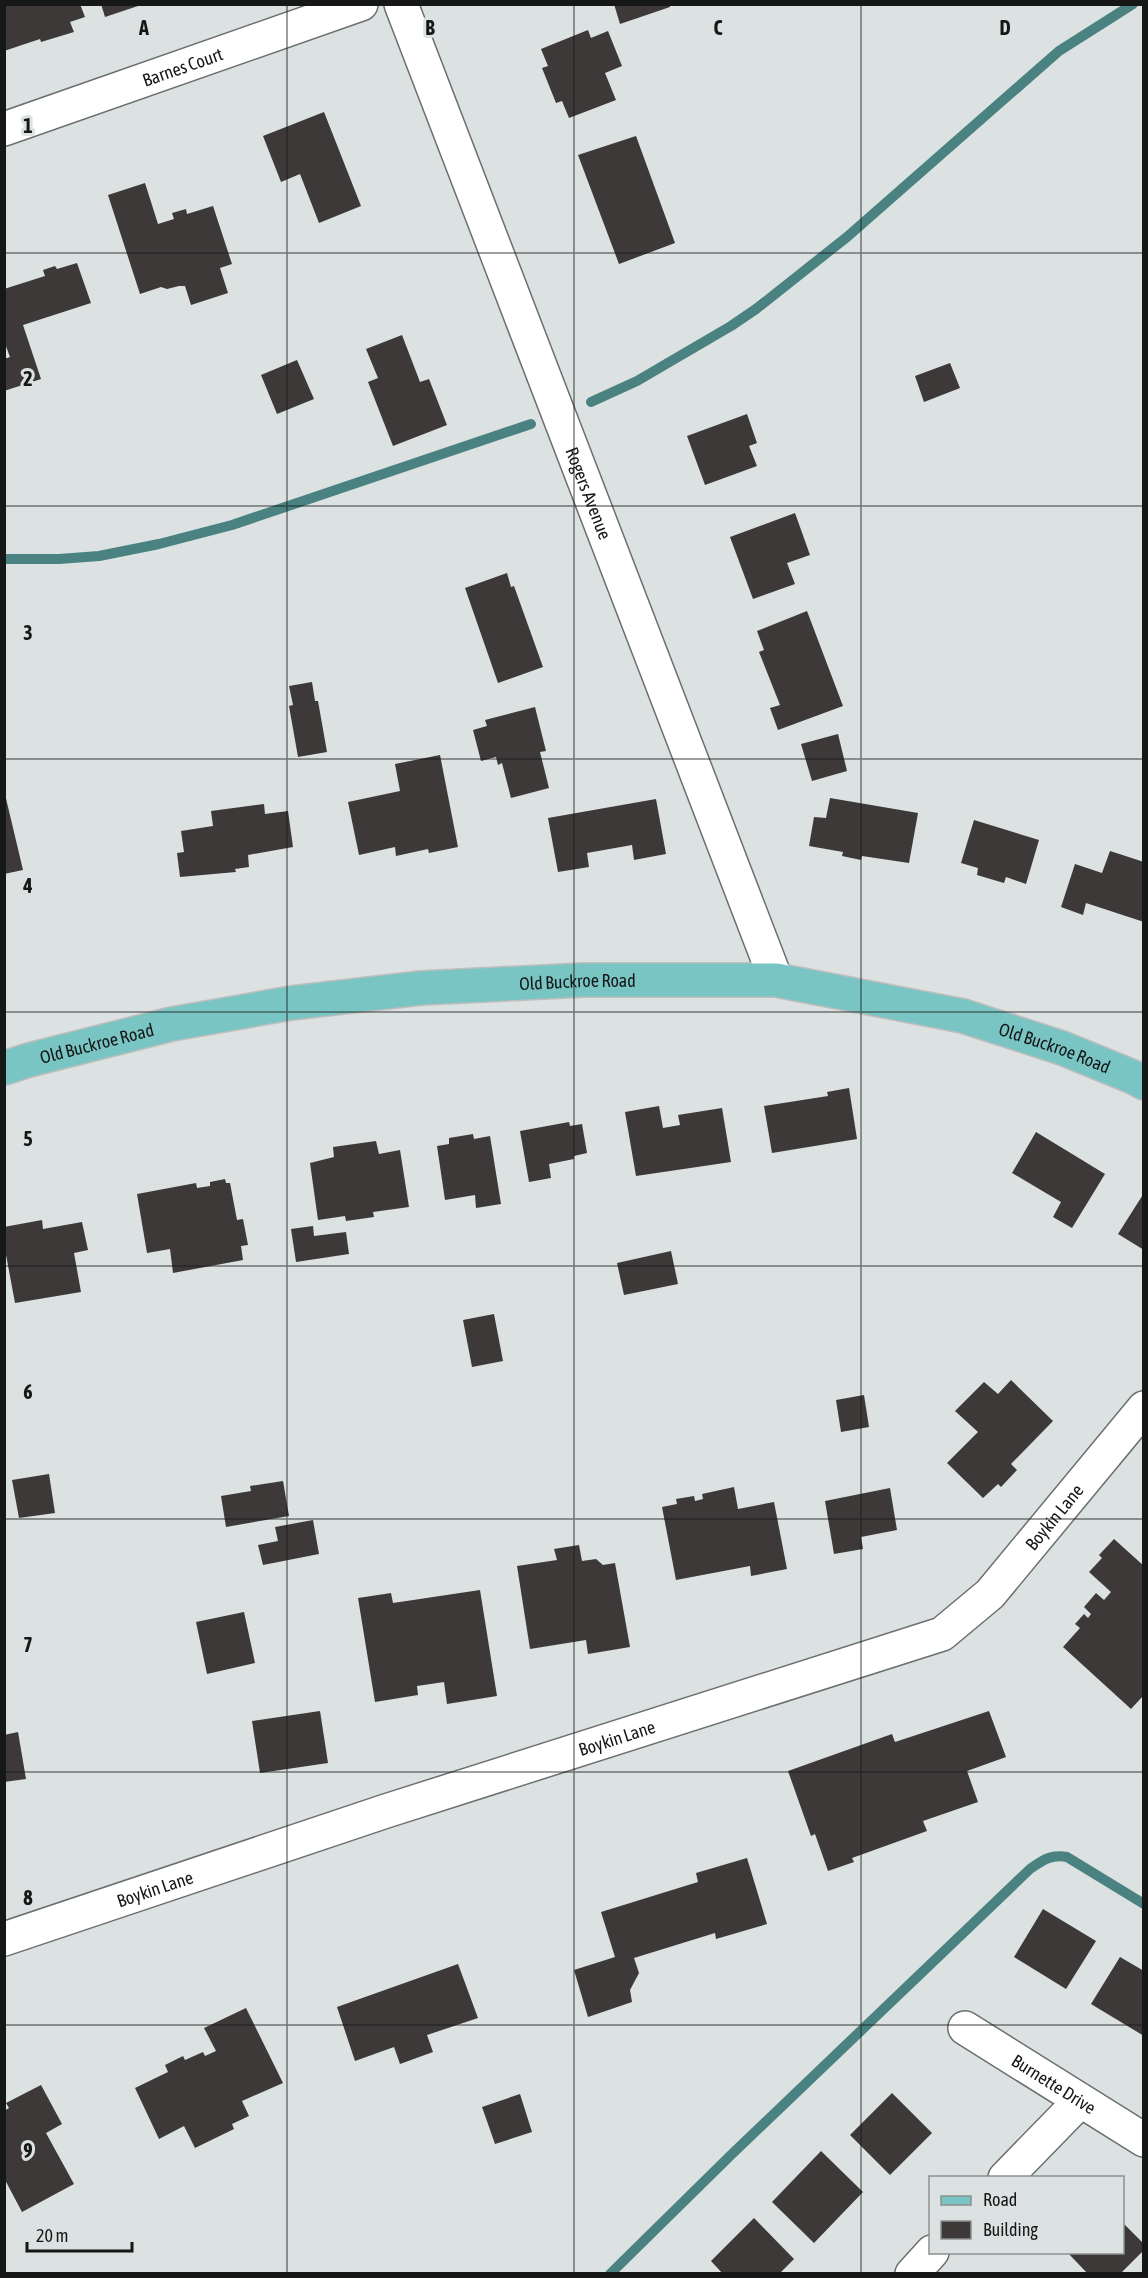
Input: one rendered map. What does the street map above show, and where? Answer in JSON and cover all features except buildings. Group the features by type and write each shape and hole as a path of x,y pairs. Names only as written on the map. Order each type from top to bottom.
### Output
{"main road":[{"name":"Old Buckroe Road","path":"4,1068 172,1023 291,1003 421,988 616,978 776,980 963,1016 1062,1048 1143,1083"}],"street":[{"name":"Barnes Court","path":"4,129 361,4"},
{"name":"Rogers Avenue","path":"401,4 776,980"},
{"name":"Boykin Lane","path":"4,1939 386,1811 942,1634 990,1594 1143,1408"},
{"name":"Burnette Drive","path":"965,2028 1143,2140"},
{"path":"1007,2176 1080,2101"},
{"path":"912,2274 931,2254"}],"waterway":[{"path":"591,402 637,381 756,309 847,237 1059,51 1133,4"},
{"path":"4,559 99,556 159,544 232,525 531,424"},
{"path":"610,2274 1030,1869 1047,1858 1067,1857 1144,1904"}]}
